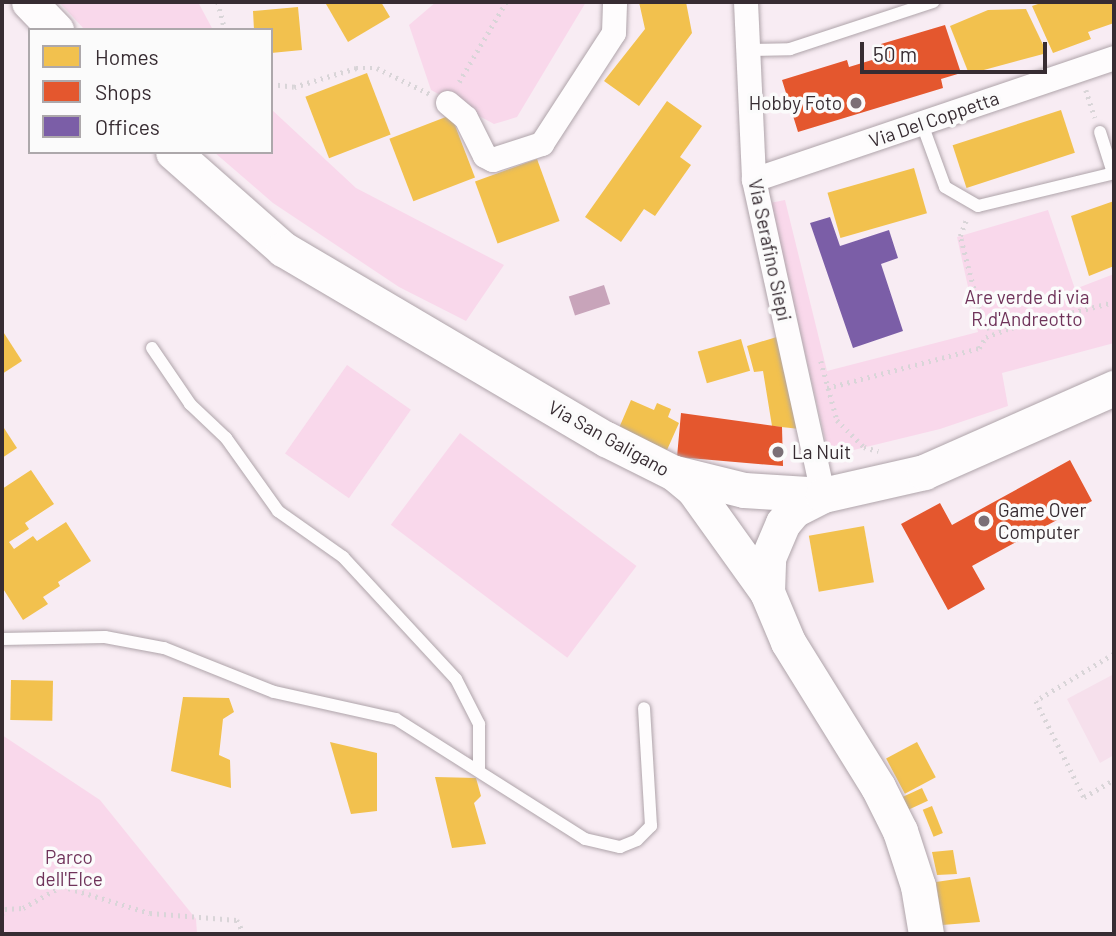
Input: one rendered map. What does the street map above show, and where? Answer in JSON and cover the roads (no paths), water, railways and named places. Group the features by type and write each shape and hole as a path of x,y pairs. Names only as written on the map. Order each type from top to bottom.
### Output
{"street":[{"path":"29,2 54,28"},
{"path":"448,103 467,118 485,156 493,160 542,144 614,33 615,2"},
{"name":"Via Serafino Siepi","path":"746,2 751,50 754,180 823,495"},
{"name":"Via Del Coppetta","path":"754,180 1114,58"},
{"name":"Via San Galigano","path":"175,154 282,249 606,439 674,473 694,490 767,592 788,642 900,831 918,886 926,934"},
{"path":"767,592 768,558 783,523 794,510 823,495 924,472 1114,388"},
{"path":"674,473 744,490 823,495"}],"lane":[{"path":"751,50 790,49 933,2"},
{"path":"922,124 945,187 973,205 1114,173 1100,132"},
{"path":"152,348 190,404 226,438 278,511 342,557 456,679 479,724 479,768"},
{"path":"2,639 105,637 164,648 274,692 396,719 479,768 585,839 620,847 637,840 650,826 644,708"}],"place":[{"name":"Hobby Foto","path":"856,103"},
{"name":"La Nuit","path":"778,452"},
{"name":"Game Over Computer","path":"984,521"}],"park label":[{"name":"Are verde di via R.d'Andreotto","path":"1027,308"},
{"name":"Parco dell'Elce","path":"69,868"}]}
